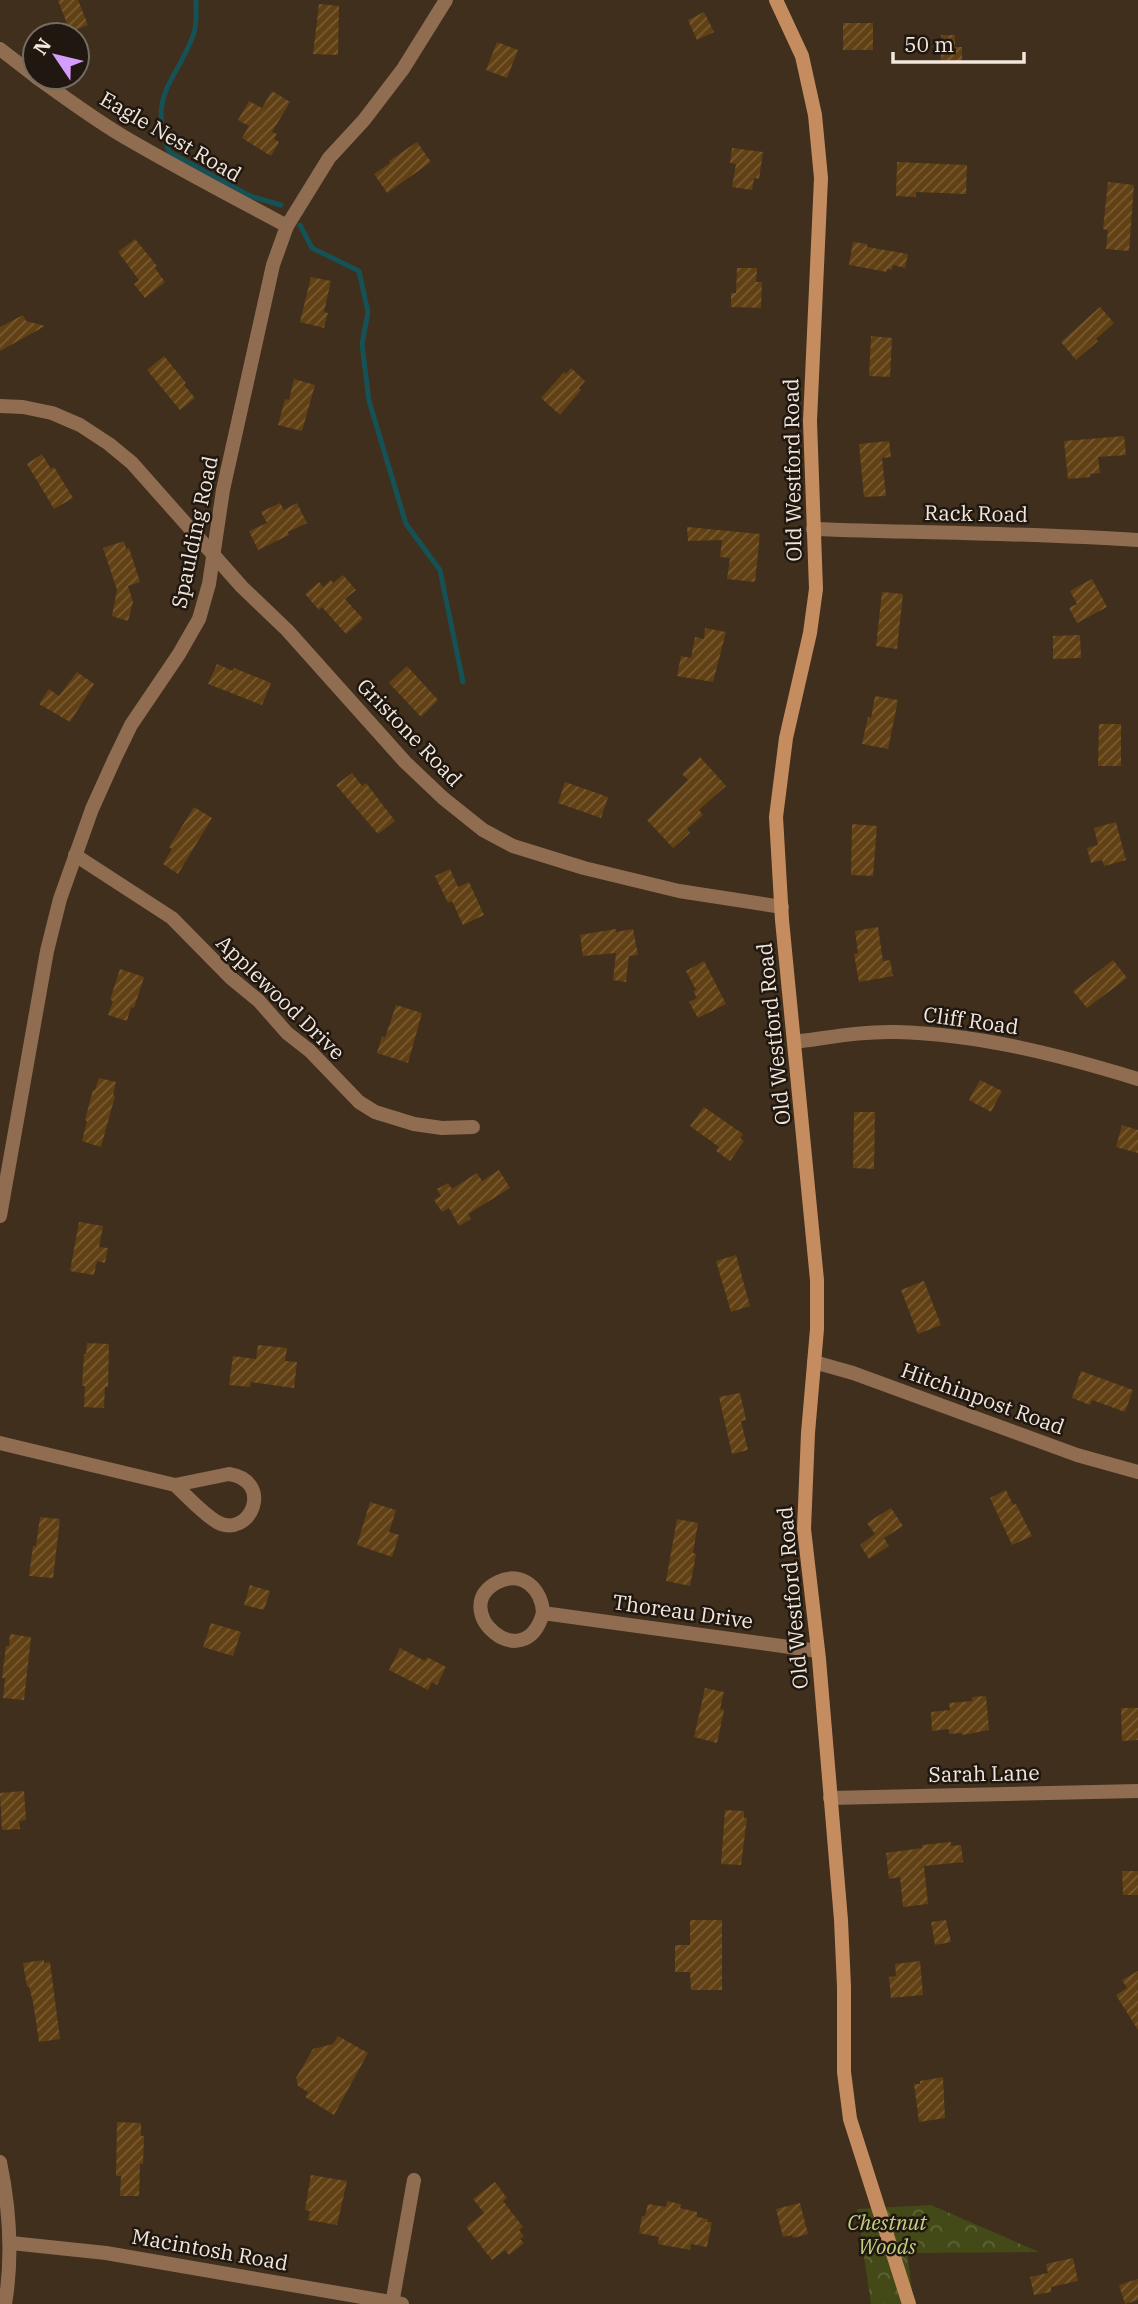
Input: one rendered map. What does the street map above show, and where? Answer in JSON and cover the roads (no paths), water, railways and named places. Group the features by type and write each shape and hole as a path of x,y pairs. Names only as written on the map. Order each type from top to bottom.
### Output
{"main road":[{"name":"Old Westford Road","path":"776,0 802,56 815,115 821,178 811,360 816,589 810,633 786,738 776,817 794,1041 817,1268 817,1329 804,1529 841,1920 844,2072 850,2119 909,2304"}],"street":[{"name":"Spaulding Road","path":"0,1216 47,951 75,855 92,809 131,725 199,619 215,553 223,490 267,291 287,226 329,158 365,120 403,69 446,0"},
{"name":"Eagle Nest Road","path":"0,49 21,65"},
{"name":"Eagle Nest Road","path":"58,91 125,138 287,226"},
{"name":"Gristone Road","path":"0,407 23,407 52,413 80,425 132,463 187,527 287,630 405,762 443,798 483,830 513,846 584,868 679,891 782,907"},
{"name":"Rack Road","path":"813,529 944,534 1050,534 1138,540"},
{"name":"Applewood Drive","path":"75,855 172,918 231,978 259,1000 287,1033 310,1051 359,1102 375,1112 414,1124 442,1128 473,1127"},
{"name":"Cliff Road","path":"794,1041 893,1031 954,1036 1018,1046 1138,1079"},
{"name":"Hitchinpost Road","path":"814,1362 853,1373 1077,1455 1138,1472"},
{"path":"0,1443 176,1485 220,1475 237,1475 250,1485 255,1501 248,1517 233,1525 225,1525 210,1517 176,1485"},
{"path":"502,1580 522,1580 538,1593 543,1613 535,1630 527,1637 508,1640 490,1631 484,1623 482,1603 493,1585 502,1580"},
{"name":"Thoreau Drive","path":"543,1613 817,1650"},
{"name":"Sarah Lane","path":"831,1798 1138,1791"},
{"path":"0,2162 8,2198 11,2243 5,2304"},
{"path":"395,2304 414,2180"},
{"name":"Macintosh Road","path":"11,2243 172,2263 395,2304"}],"waterway":[{"path":"196,0 194,33 162,101 163,132 169,152 250,196 281,205"},
{"path":"300,225 312,248 359,271 368,312 362,344 369,401 406,524 440,570 463,682"}],"park label":[{"name":"Chestnut Woods","path":"887,2234"}]}
